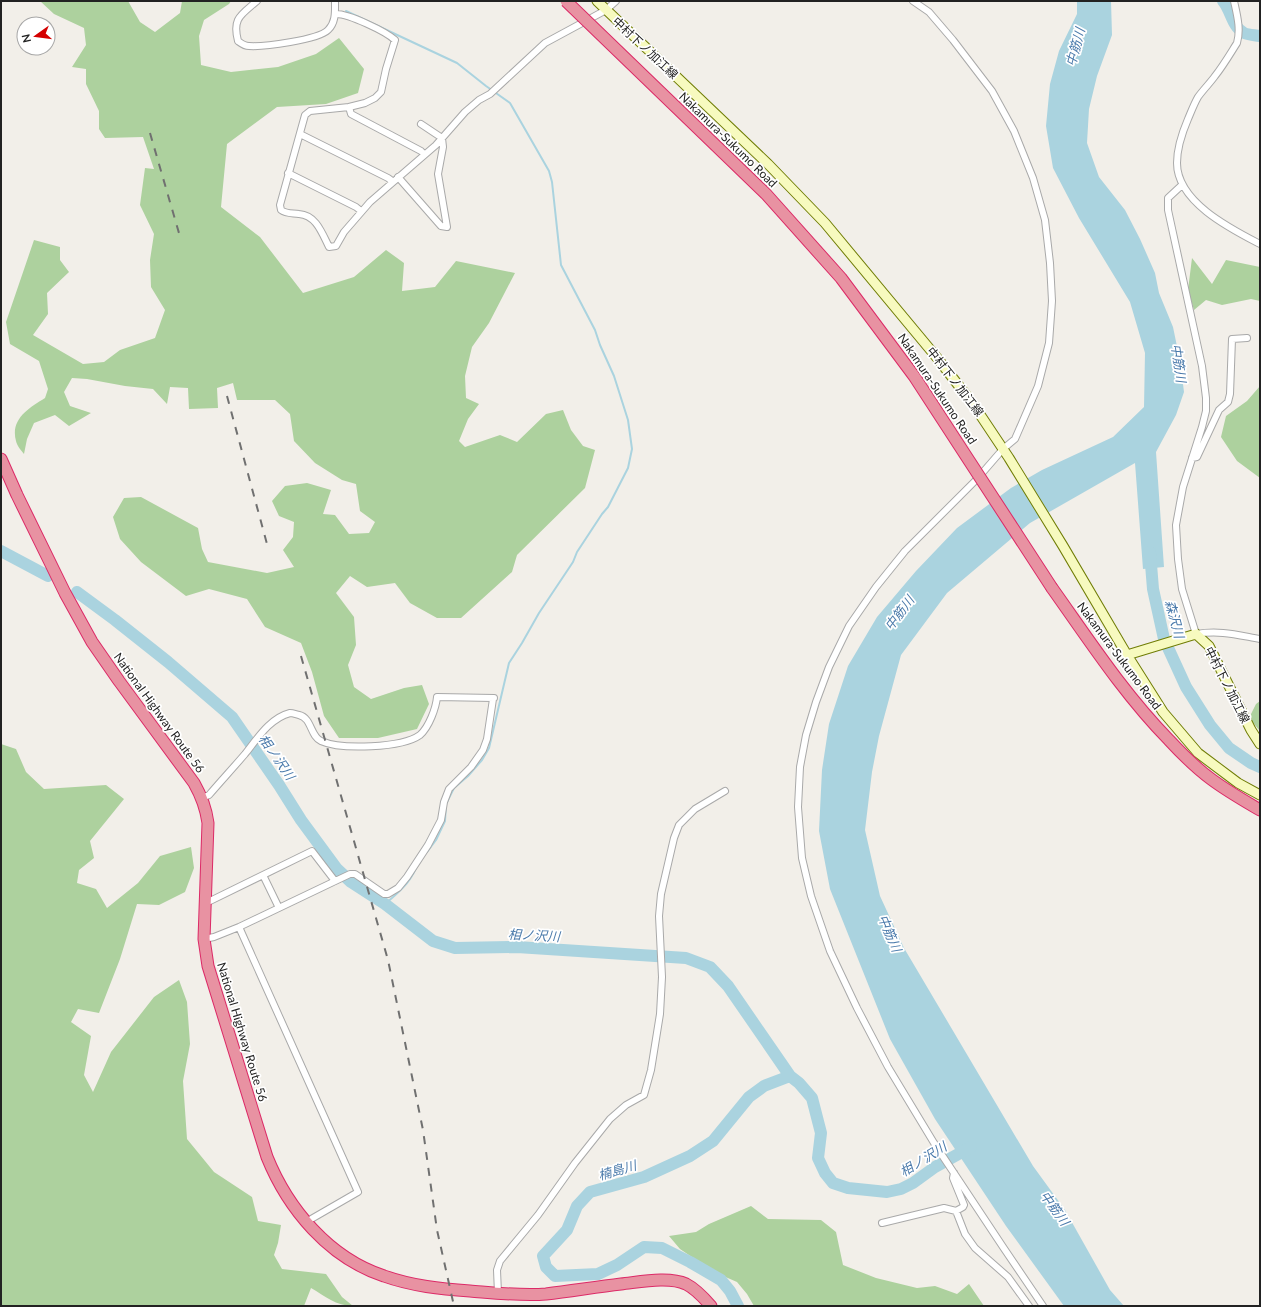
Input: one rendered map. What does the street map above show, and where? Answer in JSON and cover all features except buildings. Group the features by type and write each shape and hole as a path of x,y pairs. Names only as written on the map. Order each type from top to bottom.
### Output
{"highway":[{"name":"Nakamura-Sukumo Road","path":"566,1 766,194 841,278 922,387 1052,588 1126,691 1184,756 1210,778 1260,810"},
{"name":"National Highway Route 56","path":"1,459 65,593 92,642 194,783 206,808 208,823 204,939 208,966 266,1157 275,1177 306,1222 323,1240 345,1257 366,1269 407,1283 434,1288 498,1293 545,1294 649,1281 671,1280 686,1284 698,1292 711,1306"}],"main road":[{"name":"中村下ノ加江線","path":"597,1 768,164 824,223 964,393 1009,458 1064,546 1128,655 1196,634 1209,646 1251,730 1260,744"},
{"path":"1128,655 1163,712 1198,754 1238,783 1260,795"}],"street":[{"path":"257,1 239,16 236,24 238,41 243,45 250,46 291,42 319,36 328,31 333,22 336,14 335,1"},
{"path":"336,14 343,14 359,20 389,34 395,40 381,92 376,98 365,103 310,111 305,115 280,205 281,210 284,213 306,214 312,218 317,224 329,247 336,246 344,232 361,211 392,182 436,145 465,112 479,100 490,94 545,43 606,10 616,1"},
{"path":"913,1 929,12 953,40 992,91 1014,131 1033,178 1045,220 1050,263 1052,301 1049,343 1038,386 1015,439 1003,449 977,479 905,551 876,587 849,626 829,667 806,734 800,767 798,807 802,858 811,896 830,951 856,1008 888,1067 934,1143 1044,1306"},
{"path":"1234,1 1239,21 1237,43 1215,76 1198,96 1182,132 1177,163 1178,173 1182,185 1188,194 1208,212 1229,228 1260,244"},
{"path":"349,106 351,114 422,151 424,154"},
{"path":"398,177 441,226 447,227 438,174 443,147 442,138 421,124"},
{"path":"300,134 388,178 392,182"},
{"path":"288,173 356,207 361,211"},
{"path":"1182,185 1168,198 1168,210 1202,366 1206,398 1206,411 1202,428 1183,487 1176,525 1182,589 1196,634 1223,632 1260,639"},
{"path":"1192,458 1197,457 1220,410 1228,402 1230,394 1232,339 1247,338"},
{"path":"202,798 209,795 269,726 282,716 291,713 302,716 308,721 315,737 320,741 334,746 375,746 404,741 420,735 436,708 437,697 494,699 487,739 483,750 471,767 449,788 444,802 441,820 428,845 398,888 388,894 384,894 355,874 350,874 238,927 214,937 204,939"},
{"path":"498,1293 497,1270 500,1261 538,1215 575,1163 610,1119 626,1105 644,1095 660,1014 662,969 659,916 661,894 676,831 679,825 695,809 725,791"},
{"path":"205,900 210,901 312,852 337,880"},
{"path":"263,875 279,908"},
{"path":"238,927 358,1192 306,1222"},
{"path":"882,1223 944,1208 956,1211 963,1207 964,1205 953,1178 954,1173"},
{"path":"956,1211 965,1234 975,1248 1008,1277 1029,1306"}],"green space":[{"path":"40,1 128,1 140,22 155,32 180,13 182,1 231,1 229,4 204,20 199,36 201,65 231,72 278,67 316,54 339,38 364,69 358,93 326,104 277,107 227,144 221,207 260,237 303,293 354,277 386,250 404,263 402,291 435,287 456,261 515,273 489,323 472,347 465,376 466,398 479,404 468,419 459,441 465,447 500,435 517,442 546,414 563,410 571,430 583,446 595,450 585,488 517,555 512,572 461,618 437,618 410,603 395,583 367,587 350,576 336,593 354,617 356,645 348,665 354,687 371,699 404,688 422,685 429,704 417,729 378,738 339,738 324,716 312,672 301,643 265,627 247,599 209,589 186,596 141,562 120,539 113,517 124,498 141,497 198,528 202,549 208,562 267,573 294,567 283,550 293,537 294,522 279,516 272,501 285,486 307,483 331,490 323,514 335,515 349,534 369,533 375,522 360,511 356,484 342,480 315,463 294,441 290,414 275,400 237,400 233,383 217,388 218,408 189,409 188,388 170,387 167,404 153,389 72,378 64,392 70,406 91,413 69,426 55,415 34,423 27,439 24,454 17,445 15,433 18,420 27,410 45,398 48,389 39,361 10,344 6,322 34,240 60,247 60,260 69,272 47,293 48,314 33,335 83,364 104,362 120,350 155,338 165,310 151,287 150,260 154,234 140,205 145,168 154,169 143,137 105,138 99,129 99,111 86,84 86,69 72,67 86,45 84,28 54,14"},
{"path":"1192,258 1212,284 1226,260 1260,267 1260,301 1251,299 1222,305 1206,300 1194,310 1188,290"},
{"path":"1260,386 1260,478 1237,461 1221,437 1226,416 1247,401"},
{"path":"1260,701 1260,731 1249,718 1256,704"},
{"path":"1,744 16,749 26,772 44,789 106,785 124,799 90,841 94,858 79,870 77,883 96,889 107,908 138,883 160,856 191,847 194,868 185,892 159,905 137,904 120,959 99,1013 78,1009 71,1022 91,1036 84,1075 93,1092 111,1052 154,997 179,980 187,1002 190,1044 183,1081 187,1139 214,1172 252,1197 258,1221 281,1225 274,1255 282,1269 326,1274 342,1297 353,1306 347,1306 336,1302 311,1288 304,1306 1,1306"},
{"path":"751,1206 768,1219 821,1220 836,1232 843,1265 876,1278 917,1288 935,1286 957,1294 969,1284 984,1306 754,1306 747,1294 737,1282 714,1272 680,1249 669,1236 696,1232 709,1224"}],"water":[{"name":"中筋川","path":"1077,1 1111,1 1112,35 1097,76 1089,109 1087,143 1099,177 1125,210 1155,273 1159,293 1173,327 1180,361 1184,392 1176,415 1156,452 1164,567 1143,569 1135,463 1030,523 947,593 901,655 879,736 872,772 865,830 880,896 904,948 1033,1166 1065,1210 1110,1290 1124,1306 1064,1306 1006,1226 935,1119 890,1039 830,889 819,831 822,770 829,724 848,666 877,617 916,571 957,528 1011,488 1042,470 1113,437 1144,407 1145,353 1130,302 1079,218 1053,168 1046,126 1050,84 1059,51 1077,14"}],"waterway":[{"path":"1223,1 1234,23 1240,30 1246,34 1260,36"},
{"path":"346,11 457,63 510,103 549,171 552,182 561,265 595,330 614,376 628,420 632,449 628,468 608,507 577,552 573,562 539,613 509,663 489,748 482,760 468,776 454,788 446,804 445,821 436,840 427,852"},
{"name":"相ノ沢川","path":"1,551 48,576"},
{"name":"森沢川","path":"1150,552 1153,589 1164,639 1186,687 1210,725 1229,748 1251,763 1260,767"},
{"name":"相ノ沢川","path":"77,592 168,662 232,717 279,785 301,820 337,869 351,882 385,904 433,941 455,948 517,947 686,958 710,967 728,986 790,1076 799,1083 812,1098 821,1133 818,1158 825,1173 833,1183 848,1188 887,1192 901,1189 913,1183 935,1167 971,1147"},
{"path":"385,904 407,884 416,868"},
{"name":"楠島川","path":"738,1306 730,1291 721,1280 662,1248 644,1247 617,1265 598,1274 555,1276 546,1267 543,1256 567,1230 577,1206 590,1192 644,1177 690,1156 713,1141 749,1097 764,1086 790,1076"}],"railway":[{"path":"150,133 181,240"},
{"path":"227,396 267,544"},
{"path":"301,656 388,960 423,1130 437,1230 454,1306"}]}
